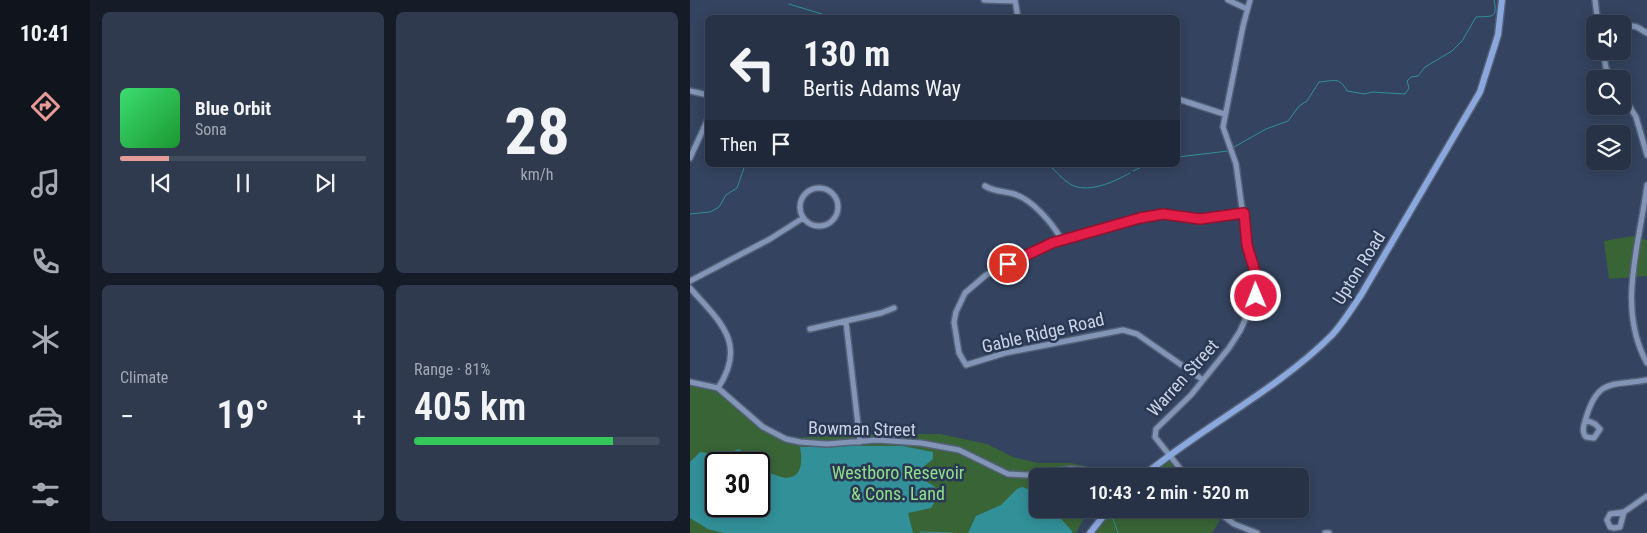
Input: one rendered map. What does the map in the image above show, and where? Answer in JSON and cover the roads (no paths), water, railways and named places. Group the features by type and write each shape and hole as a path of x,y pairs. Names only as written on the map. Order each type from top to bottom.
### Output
{"main road":[{"name":"Upton Road","path":"1152,468 1169,454 1286,374 1333,334 1346,317 1364,290 1480,92 1498,35 1502,0"},
{"path":"1090,533 1102,518"}],"street":[{"path":"984,0 1015,0 1018,15"},
{"path":"1228,0 1247,9"},
{"name":"Warren Street","path":"1180,468 1155,437 1156,429 1203,380 1236,339 1256,296 1258,282 1247,245 1236,164 1223,127 1224,114 1250,0"},
{"path":"1595,0 1597,15"},
{"path":"1631,26 1647,33"},
{"path":"690,91 705,94"},
{"path":"1180,100 1224,114"},
{"path":"1631,109 1636,117 1647,155"},
{"path":"690,158 705,126"},
{"path":"1647,185 1632,292 1635,330 1647,363"},
{"path":"985,186 998,192 1012,193 1023,198 1045,218 1062,240 1140,218 1163,214 1200,219 1244,213"},
{"path":"825,189 837,199 839,209 830,223 815,226 803,218 800,203 810,190 825,189"},
{"path":"690,281 770,240 803,218"},
{"name":"Gable Ridge Road","path":"1062,240 986,275 965,293 956,312 954,322 959,352 965,364 969,366 1004,353 1122,330 1137,334 1203,380"},
{"path":"690,288 719,320 728,335 731,362 718,388"},
{"path":"810,329 846,322 894,308"},
{"path":"846,322 860,442"},
{"path":"1586,420 1590,406 1603,389 1618,382 1647,380"},
{"name":"Bowman Street","path":"690,382 718,388 763,427 786,439 820,444 893,441 950,447 1008,474 1029,475"},
{"path":"1624,512 1647,496"},
{"path":"1226,518 1234,524 1257,533"}],"waterway":[{"path":"1234,147 1266,129 1288,121 1299,106 1307,101 1319,82 1336,80 1347,91 1365,94 1372,92 1405,94 1409,88 1407,81 1411,77 1418,76 1425,67 1452,51 1462,41 1476,17 1490,16 1494,13 1494,0"},
{"path":"789,4 825,15"},
{"path":"1180,157 1228,151"},
{"path":"690,214 710,212 719,207 726,195 737,188 744,167"},
{"path":"1051,167 1073,186 1084,188 1105,185 1130,173"},
{"path":"1133,171 1142,167"},
{"path":"1113,518 1118,533"},
{"path":"920,532 953,533"}],"park label":[{"name":"Westboro Resevoir & Cons. Land","path":"898,483"}]}
